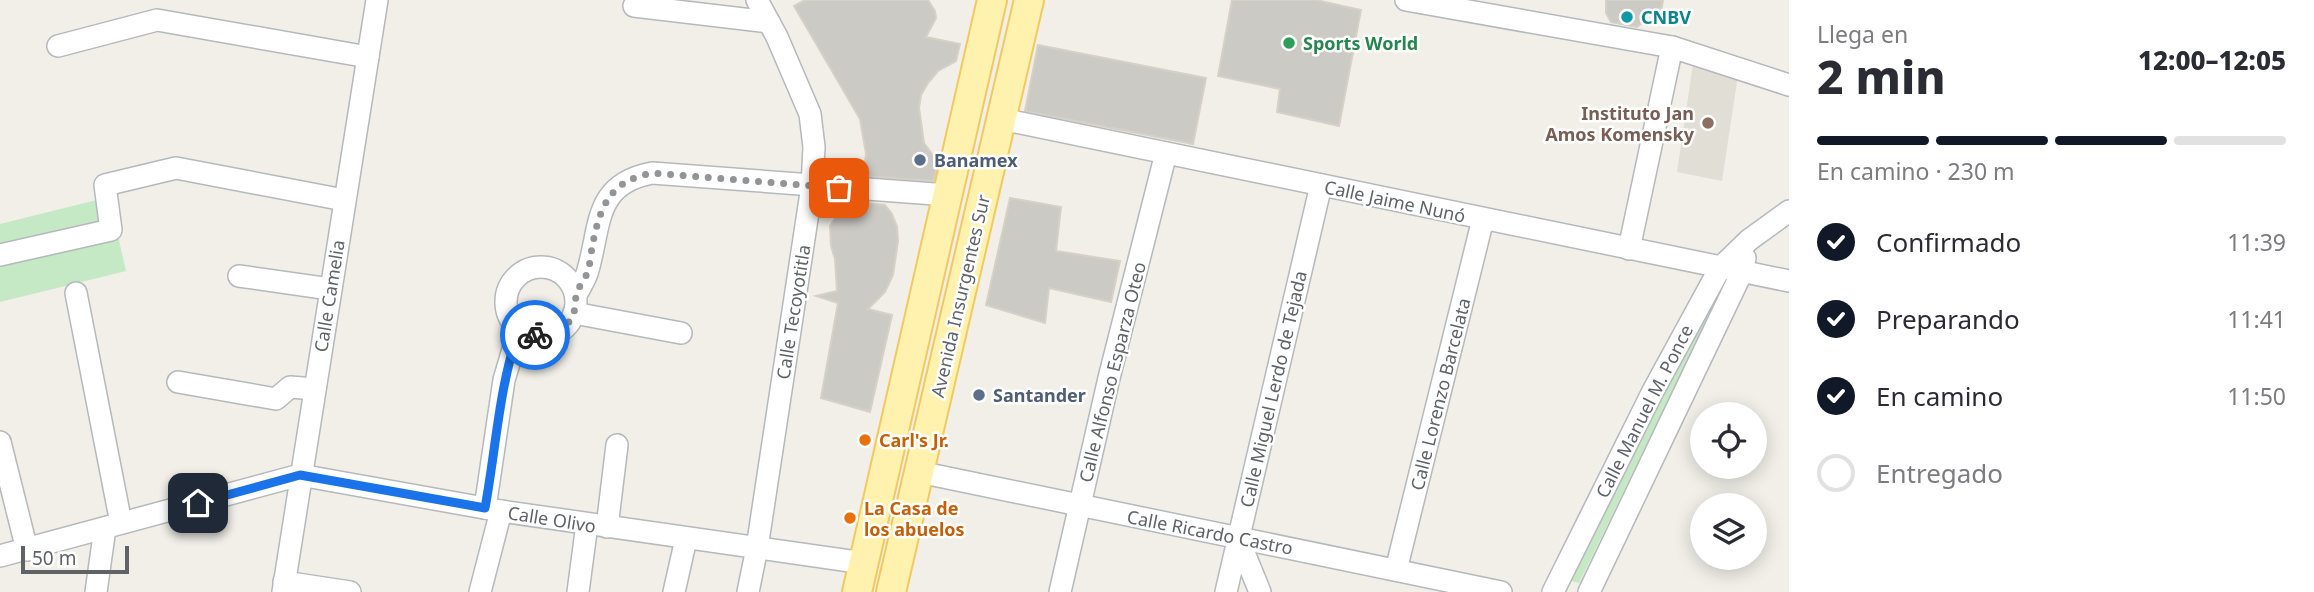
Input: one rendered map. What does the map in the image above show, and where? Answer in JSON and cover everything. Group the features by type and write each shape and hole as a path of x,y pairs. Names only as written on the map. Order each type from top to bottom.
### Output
{"main road":[{"name":"Avenida Insurgentes Sur","path":"857,592 992,0"},
{"name":"Avenida Insurgentes Sur","path":"891,592 1029,0"}],"street":[{"name":"Calle Camelia","path":"284,587 377,0"},
{"name":"Calle Tecoyotitla","path":"748,592 812,186 814,147 810,114 757,0"},
{"path":"1406,0 1443,3 1672,47 1789,85"},
{"path":"634,6 769,22"},
{"path":"58,46 157,20 368,57"},
{"path":"1629,249 1672,47"},
{"name":"Calle Jaime Nunó","path":"1001,119 1789,281"},
{"name":"Calle Alfonso Esparza Oteo","path":"1060,592 1109,378 1166,153"},
{"path":"0,255 111,230 105,185 176,168 344,200"},
{"path":"575,304 566,277 546,267 534,267 515,278 506,299 507,310 519,329 546,336 563,328 575,304 588,273 597,221 603,205 616,189 633,177 652,173 948,195"},
{"name":"Calle Miguel Lerdo de Tejada","path":"1226,592 1321,185"},
{"name":"Calle Manuel M. Ponce","path":"1553,592 1653,391 1720,268 1749,240 1789,211"},
{"name":"Calle Lorenzo Barcelata","path":"1396,570 1483,219"},
{"name":"Calle Manuel M. Ponce","path":"1589,592 1742,272 1749,240"},
{"path":"239,276 330,289"},
{"path":"76,293 113,525 96,592"},
{"path":"575,304 681,332"},
{"path":"480,592 493,510 504,380 519,329"},
{"path":"178,382 276,399 290,387 315,389"},
{"path":"0,442 27,550"},
{"path":"578,592 617,445"},
{"name":"Calle Ricardo Castro","path":"919,472 1501,592"},
{"name":"Calle Olivo","path":"0,556 300,475 493,510 864,563"},
{"path":"1238,538 1260,592"},
{"path":"674,592 686,539"},
{"path":"284,587 350,592"}],"shaded area":[{"name":"Instituto Jan Amos Komensky","path":"1693,64 1738,75 1722,181 1677,172"}],"green space":[{"path":"109,197 126,271 0,302 0,224"},
{"path":"1723,287 1579,583 1565,579 1694,330"}],"building":[{"path":"805,0 928,0 936,18 926,37 960,44 956,61 938,71 921,95 919,108 924,143 938,162 934,181 863,176 866,154 860,119 794,6"},
{"name":"Sports World","path":"1232,0 1316,0 1361,10 1339,126 1277,112 1280,89 1218,76"},
{"name":"CNBV","path":"1606,0 1663,0 1661,12 1649,9 1645,21 1637,27 1611,22 1606,13"},
{"path":"1038,45 1206,78 1193,144 1025,111"},
{"path":"1010,198 1061,207 1056,251 1120,261 1111,302 1049,288 1045,323 986,305"},
{"path":"859,202 885,205 897,227 898,241 893,275 885,292 868,309 892,315 870,412 821,398 838,303 816,296 837,291 830,226 837,215"}],"way so far":[{"path":"535,335 555,333 570,321 576,295 588,273 597,221 603,205 616,189 633,177 652,173 839,188"}],"place":[{"name":"CNBV","path":"1627,17"},
{"name":"Sports World","path":"1289,43"},
{"name":"Instituto Jan Amos Komensky","path":"1708,123"},
{"name":"Banamex","path":"920,160"},
{"name":"Santander","path":"979,395"},
{"name":"Carl's Jr.","path":"865,440"},
{"name":"La Casa de los abuelos","path":"850,518"}],"route":[{"path":"198,503 300,475 485,508 504,380 511,354 519,329 535,335"}]}
